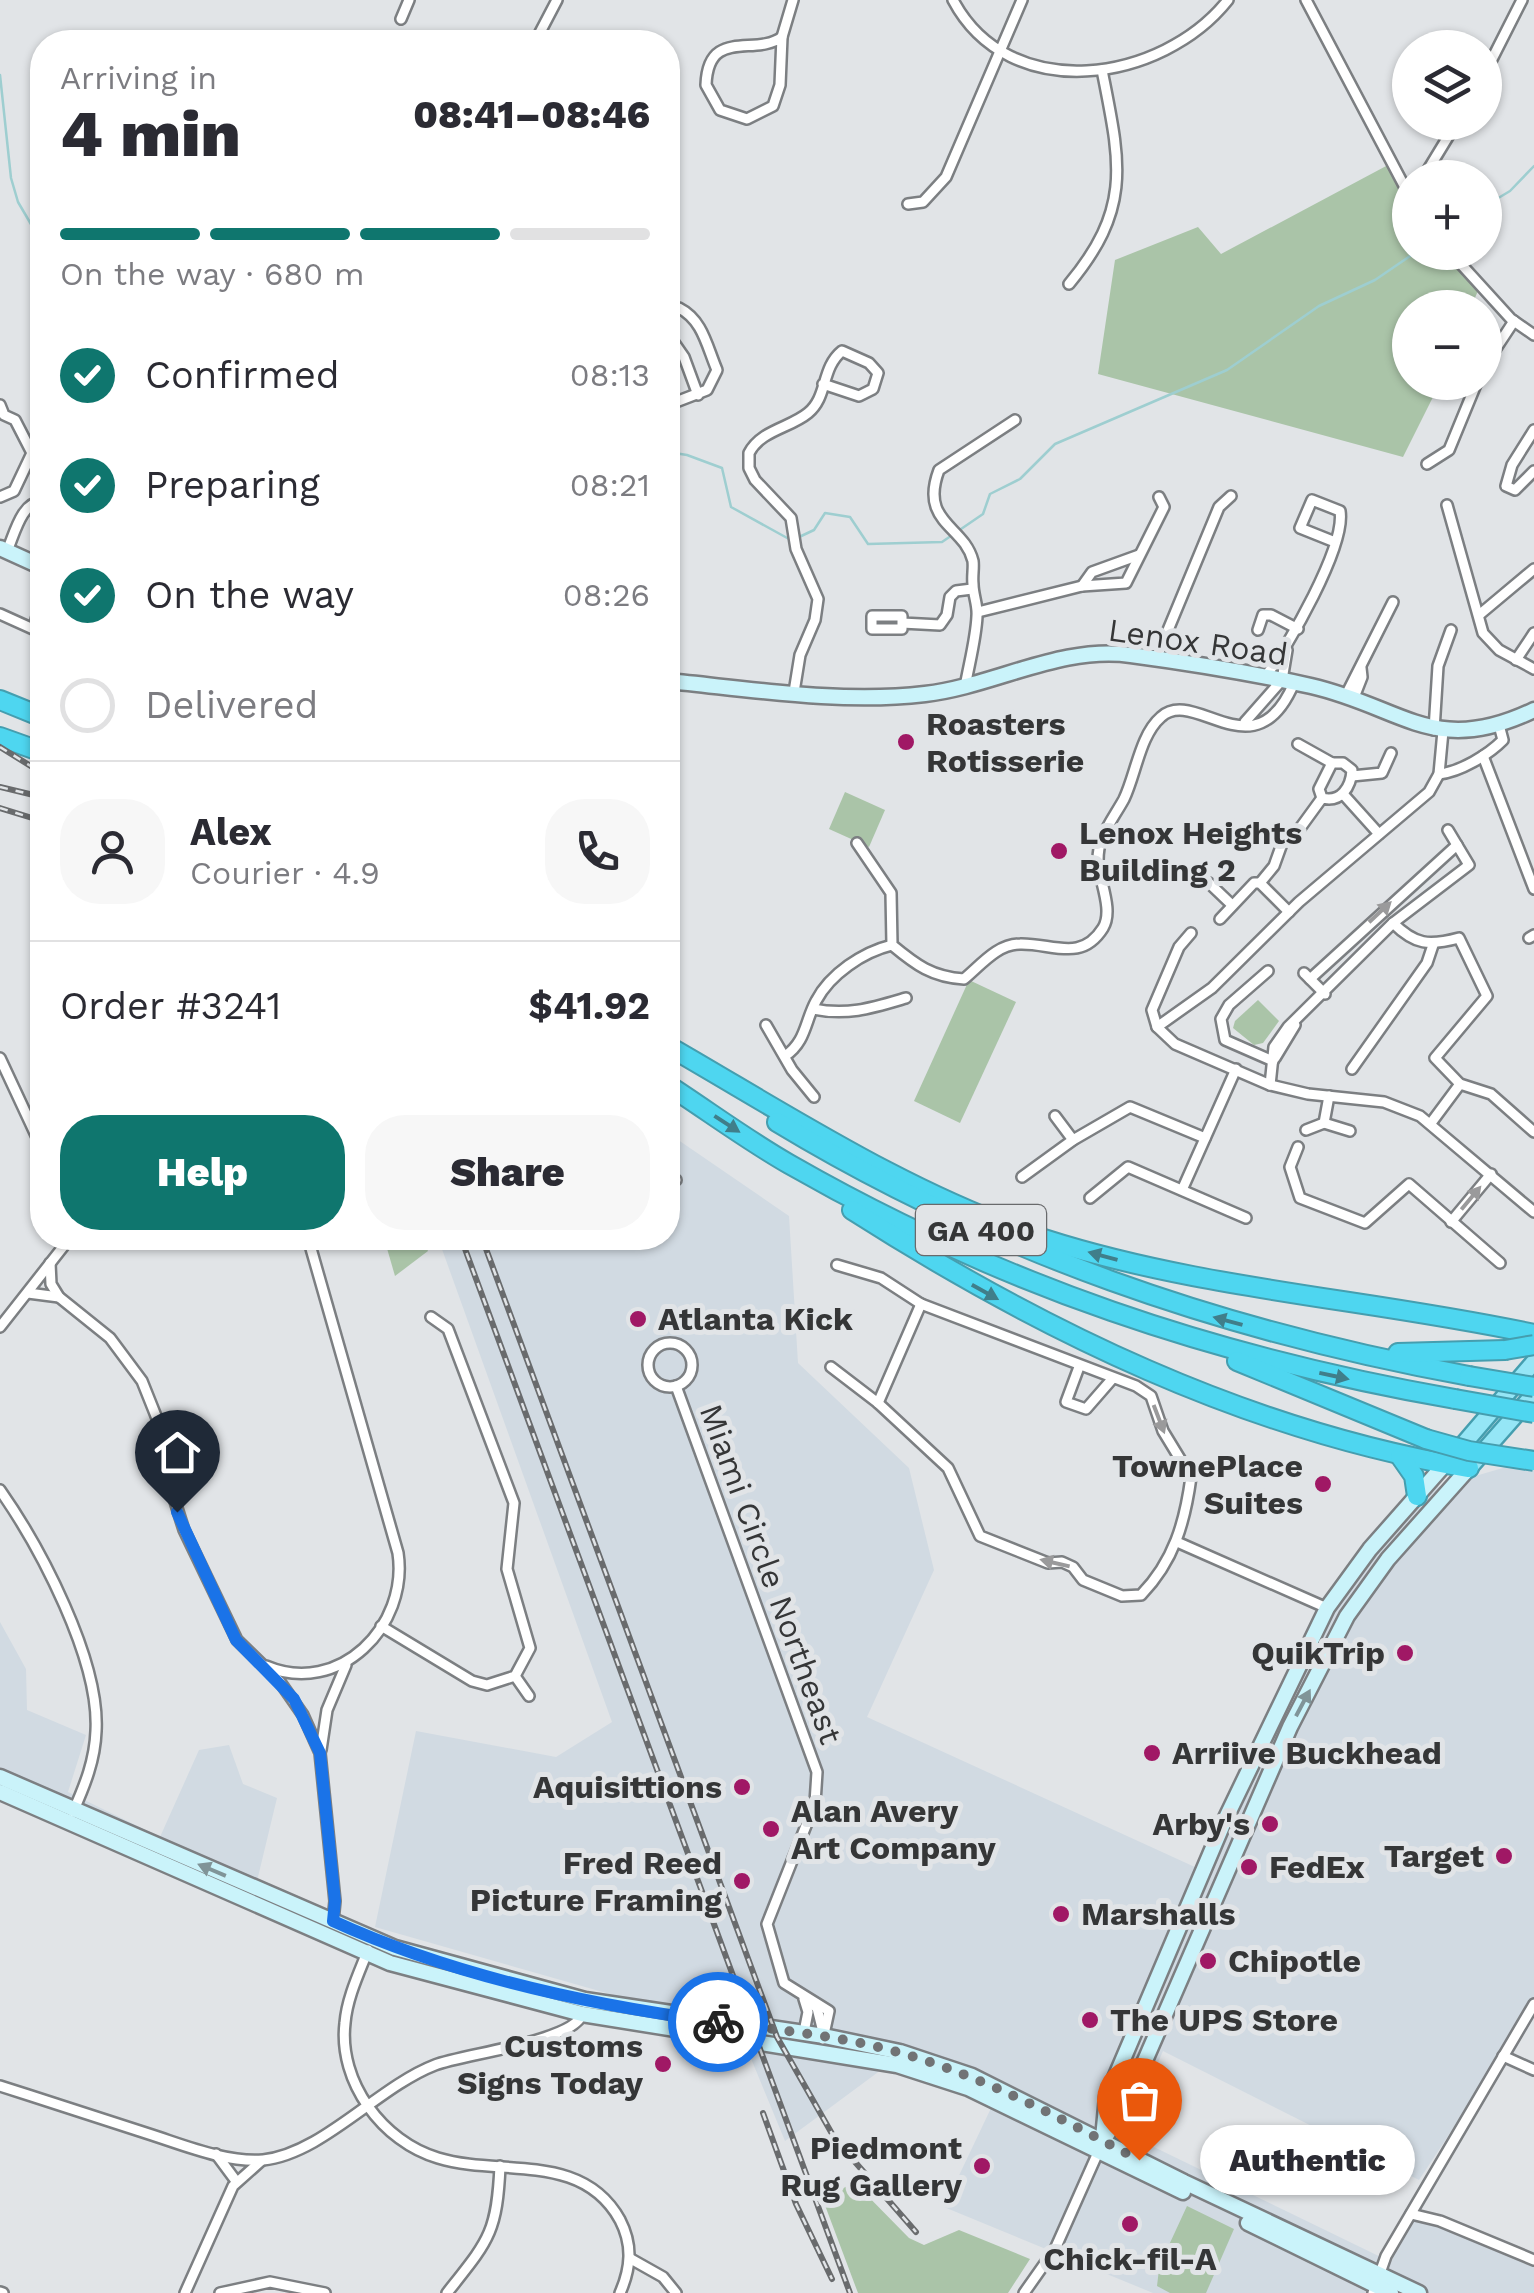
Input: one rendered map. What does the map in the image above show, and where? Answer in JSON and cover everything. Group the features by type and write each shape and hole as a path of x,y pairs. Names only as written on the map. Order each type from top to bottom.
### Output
{"highway":[{"path":"0,700 30,711"},
{"path":"0,738 30,748"},
{"path":"680,1055 901,1176 1039,1237 1166,1270 1534,1334"},
{"name":"GA 400","path":"680,1056 838,1158 1001,1240 1130,1290 1323,1345 1534,1390"},
{"name":"GA 400","path":"680,1093 787,1163 989,1265 1172,1334 1299,1368 1534,1413"},
{"path":"787,1163 824,1192 930,1260 1037,1319 1239,1407 1400,1456 1469,1468"},
{"path":"1513,1329 1534,1346"},
{"path":"1172,1334 1426,1439 1469,1451 1534,1461"},
{"path":"1323,1345 1408,1354 1534,1346"},
{"path":"1400,1456 1414,1476 1418,1496"}],"main road":[{"path":"3,550 30,561"},
{"name":"Lenox Road","path":"680,682 900,696 965,687 1083,655 1115,653 1288,682 1439,730 1499,725 1534,710"},
{"path":"1100,2147 1108,2096 1223,1824 1326,1608 1363,1558 1534,1362"},
{"path":"1100,2147 1127,2102 1274,1763 1347,1616 1373,1578 1534,1390"},
{"path":"0,1777 71,1816 370,1946 584,2000 804,2032 823,2043"},
{"path":"0,1792 71,1816 333,1921 390,1963 582,2014 900,2052 972,2076 1100,2147 1344,2270 1376,2285 1419,2293"},
{"path":"1100,2147 1390,2293"},
{"path":"1344,2270 1361,2293"}],"street":[{"path":"401,18 409,0"},
{"path":"541,30 558,0"},
{"path":"782,37 766,46 733,45 715,57 706,85 720,110 748,119 773,106 780,85 782,37 793,0"},
{"path":"952,0 969,28 1001,49 1058,72 1102,70 1154,58 1176,47 1228,0"},
{"path":"908,204 923,202 946,177 1022,0"},
{"path":"1306,0 1392,162"},
{"path":"1502,39 1522,0"},
{"path":"1068,284 1093,255 1105,232 1118,181 1118,148 1102,70"},
{"path":"1467,270 1514,321 1534,335"},
{"path":"680,309 691,315 706,337 717,370 714,382 698,395 680,401"},
{"path":"1502,339 1514,321"},
{"path":"680,351 698,395"},
{"path":"794,692 800,655 815,620 818,599 782,505 755,480 748,468 748,452 765,436 808,413 820,396 823,384 832,359 842,351 869,363 878,372 873,389 859,396 823,384"},
{"path":"1427,464 1449,450 1469,400"},
{"path":"0,405 4,416 16,420 30,449"},
{"path":"965,687 978,612 972,588 974,565 964,545 946,526 933,496 939,470 1015,420"},
{"path":"1534,430 1512,465 1506,486 1515,490 1534,471"},
{"path":"0,497 14,491 30,457"},
{"path":"1156,660 1220,507 1232,496"},
{"path":"978,612 1082,586 1126,583 1164,508 1159,497"},
{"path":"1266,677 1298,629 1335,542 1342,524 1340,511 1312,500 1300,528 1335,542"},
{"path":"3,550 30,505"},
{"path":"1446,505 1483,633 1516,660 1534,669"},
{"path":"1082,586 1092,572 1140,555"},
{"path":"1479,615 1534,569"},
{"path":"902,623 940,626 948,615 950,597 972,588"},
{"path":"1349,699 1393,602"},
{"path":"0,614 30,620"},
{"path":"1258,630 1264,616 1271,615 1298,629"},
{"path":"1157,1027 1212,988 1289,912 1429,792 1438,774 1438,666 1451,630"},
{"path":"1516,660 1534,633"},
{"path":"892,945 940,978 964,979 994,951 1020,944 1067,952 1090,942 1104,926 1108,913 1098,861 1101,840 1136,771 1150,728 1164,713 1183,710 1224,725 1254,725 1270,720 1284,706 1287,648"},
{"path":"1245,722 1288,682"},
{"path":"1260,708 1270,720"},
{"path":"1438,774 1483,756 1503,740 1499,725"},
{"path":"1298,744 1352,770 1343,794 1332,800 1322,798"},
{"path":"1352,776 1382,773 1392,753"},
{"path":"1483,756 1534,888"},
{"path":"1322,798 1318,790 1332,763"},
{"path":"1343,794 1379,834"},
{"path":"1298,830 1322,798"},
{"path":"1270,1085 1274,1047 1296,1022 1393,923 1469,865 1448,830"},
{"path":"1260,882 1274,866 1283,841"},
{"path":"856,843 891,892 892,945"},
{"path":"1325,994 1307,976 1457,845"},
{"path":"1209,882 1232,905"},
{"path":"1220,918 1254,882 1260,882 1289,912"},
{"path":"1393,923 1411,941 1433,945 1459,938 1487,996 1435,1058 1460,1084 1490,1094 1534,1132"},
{"path":"1191,933 1179,947 1152,1010 1157,1027 1175,1044 1270,1085 1384,1102 1432,1123 1534,1212"},
{"path":"785,1056 797,1046 827,984 858,958 892,945"},
{"path":"1352,1069 1427,964 1433,945"},
{"path":"1268,972 1229,1005 1221,1019 1225,1040 1273,1061"},
{"path":"813,1008 857,1013 906,998"},
{"path":"766,1024 772,1040 814,1096"},
{"path":"0,1058 5,1079 30,1126"},
{"path":"1182,1190 1236,1069"},
{"path":"1432,1123 1460,1084"},
{"path":"1324,1123 1329,1096"},
{"path":"1022,1177 1073,1140 1130,1107 1205,1138"},
{"path":"1055,1116 1073,1140"},
{"path":"1306,1130 1324,1123 1350,1131"},
{"path":"1298,1147 1290,1167 1300,1198 1364,1223 1408,1184 1500,1264"},
{"path":"1090,1198 1128,1167 1246,1218"},
{"path":"1451,1222 1491,1174"},
{"path":"0,1327 60,1250"},
{"path":"311,1250 398,1552 398,1594 381,1626 348,1663 327,1710 320,1753 335,1901 333,1921"},
{"path":"50,1263 51,1284 58,1297 110,1338 142,1380 158,1421 184,1530 236,1640 294,1699 320,1753"},
{"path":"832,1367 878,1402 948,1468 980,1536 1048,1563 1062,1562 1083,1580 1131,1597 1141,1594 1156,1579 1177,1542 1191,1477 1163,1431 1151,1396 921,1304 881,1278 837,1266"},
{"path":"28,1292 58,1297"},
{"path":"878,1402 921,1304"},
{"path":"381,1626 472,1681 486,1685 515,1676 530,1648 507,1569 514,1503 448,1330 432,1317"},
{"name":"Miami Circle Northeast","path":"662,1345 680,1345 690,1356 690,1374 676,1386 660,1384 649,1371 652,1352 662,1345"},
{"path":"1079,1367 1066,1402 1086,1409 1113,1378"},
{"name":"Miami Circle Northeast","path":"676,1386 817,1772 815,1803 767,1924 784,1983 817,2008 823,2043"},
{"path":"0,1490 40,1554 94,1691 93,1757 71,1816"},
{"path":"1177,1542 1326,1608"},
{"path":"258,1663 282,1673 304,1676 348,1663"},
{"path":"515,1676 529,1696"},
{"path":"370,1946 349,2001 344,2033 348,2060 366,2104 388,2130 421,2152 462,2164 556,2172 598,2192 620,2221 631,2259 620,2293"},
{"path":"804,1996 808,2012 804,2032"},
{"path":"1376,2285 1411,2214 1534,2004"},
{"path":"185,2293 236,2181 262,2161 295,2151 404,2078 437,2064 550,2036 577,2025 582,2014"},
{"path":"1503,2056 1534,2070"},
{"path":"0,2086 216,2154 262,2161"},
{"path":"1024,2293 1055,2249 1100,2147"},
{"path":"216,2154 236,2181"},
{"path":"447,2293 478,2254 494,2224 500,2203 500,2166"},
{"path":"1411,2214 1440,2221 1534,2260"},
{"path":"631,2259 663,2276 676,2293"},
{"path":"220,2293 270,2282 326,2293"}],"shaded area":[{"path":"680,1141 789,1216 798,1363 909,1468 934,1570 867,1717 1208,1873 1292,1684 1336,1604 1417,1493 1534,1459 1534,2006 1419,2180 1163,2051 1127,2134 1391,2262 1414,2213 1534,2258 1534,2293 1153,2293 944,2207 992,2106 885,2067 785,2141 733,2015 638,2002 375,1927 416,1731 556,1757 612,1722 442,1250 680,1250"},
{"path":"0,1622 26,1669 27,1710 86,1735 68,1792 160,1837 199,1750 229,1745 243,1784 277,1798 257,1881 0,1771"}],"green space":[{"path":"1388,165 1392,170 1392,270 1470,270 1481,284 1478,290 1392,290 1392,400 1432,400 1403,457 1098,374 1115,260 1198,227 1221,254"},
{"path":"845,792 885,810 869,847 829,829"},
{"path":"969,980 1016,1002 960,1123 914,1101"},
{"path":"1258,1000 1279,1021 1263,1043 1254,1045 1233,1028 1235,1021"},
{"path":"387,1250 428,1250 428,1251 395,1276"},
{"path":"854,2182 909,2238 924,2245 959,2230 1030,2259 1008,2293 858,2293 823,2200"},
{"path":"1187,2206 1234,2229 1206,2293 1170,2293 1157,2286 1160,2261 1168,2258 1169,2245"}],"waterway":[{"path":"0,75 11,178 30,222"},
{"path":"1502,196 1534,166"},
{"path":"797,538 814,530 825,513 850,517 868,544 942,542 983,514 990,494 1020,479 1055,444 1227,370 1319,306 1392,268"},
{"path":"680,454 722,468 731,507 789,539"}],"railway":[{"path":"0,747 30,766"},
{"path":"0,787 30,794"},
{"path":"0,808 30,817"},
{"path":"465,1250 850,2293"},
{"path":"486,1250 777,2037 835,2139 916,2232"},
{"path":"763,2113 796,2204 832,2279"}],"way so far":[{"path":"718,2022 813,2034 900,2052 972,2076 1139,2160"}],"place":[{"name":"Roasters Rotisserie","path":"906,742"},
{"name":"Lenox Heights Building 2","path":"1059,851"},
{"name":"Atlanta Kick","path":"638,1319"},
{"name":"TownePlace Suites","path":"1323,1484"},
{"name":"QuikTrip","path":"1405,1653"},
{"name":"Arriive Buckhead","path":"1152,1753"},
{"name":"Aquisittions","path":"742,1787"},
{"name":"Arby's","path":"1270,1824"},
{"name":"Alan Avery Art Company","path":"771,1829"},
{"name":"Target","path":"1504,1856"},
{"name":"FedEx","path":"1249,1867"},
{"name":"Fred Reed Picture Framing","path":"742,1881"},
{"name":"Marshalls","path":"1061,1914"},
{"name":"Chipotle","path":"1208,1961"},
{"name":"The UPS Store","path":"1090,2020"},
{"name":"Customs Signs Today","path":"663,2064"},
{"name":"Authentic","path":"1139,2160"},
{"name":"Piedmont Rug Gallery","path":"982,2166"},
{"name":"Chick-fil-A","path":"1130,2224"}],"route":[{"path":"177,1512 236,1640 294,1699 320,1753 335,1901 333,1921 395,1948 584,2000 718,2022"}]}
